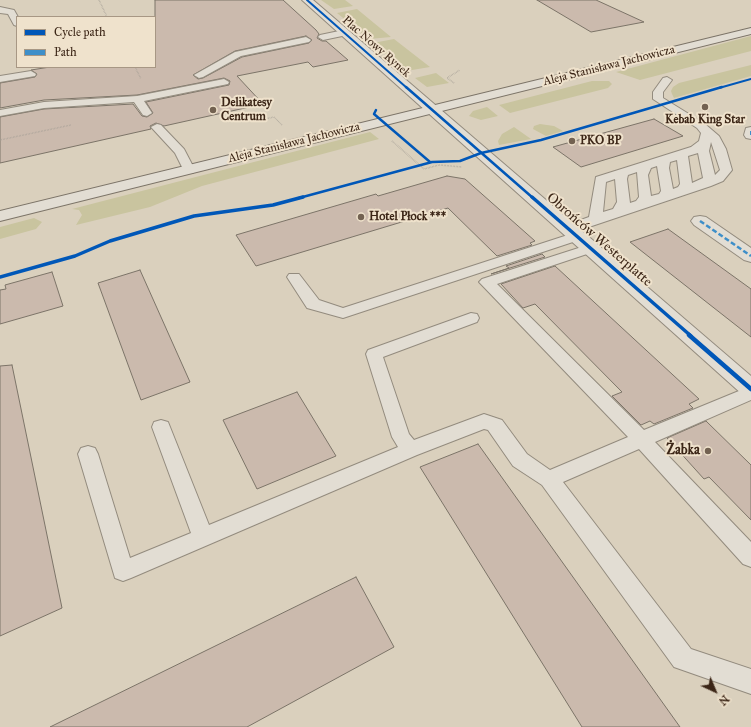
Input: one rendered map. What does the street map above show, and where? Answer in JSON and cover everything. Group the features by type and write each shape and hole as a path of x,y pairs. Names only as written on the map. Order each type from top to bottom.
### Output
{"main road":[{"name":"Plac Nowy Rynek","path":"307,0 431,109"},
{"name":"Aleja Stanisława Jachowicza","path":"0,216 189,170 372,123 751,31"},
{"name":"Obrońców Westerplatte","path":"431,109 751,389"},
{"path":"700,221 751,256"}],"lane":[{"path":"0,10 12,12 16,21"},
{"path":"323,37 344,33"},
{"path":"200,75 238,54 306,40"},
{"path":"0,78 30,74"},
{"path":"667,80 658,92 658,99 703,128 715,138 726,170 720,178 595,219 579,237 487,282 642,440 751,558"},
{"path":"0,113 44,105 137,99 224,82"},
{"path":"137,99 147,113"},
{"path":"157,128 180,152 189,170"},
{"path":"703,128 707,133 703,151 709,178 707,183"},
{"path":"595,219 600,180 665,158 695,150 705,142"},
{"path":"682,153 686,184 684,189"},
{"path":"664,196 667,191 663,168 665,158"},
{"path":"641,204 645,197 642,175 646,165"},
{"path":"618,212 624,202 621,179 623,172"},
{"path":"294,277 313,304 343,313 579,237"},
{"path":"410,450 401,437 374,354 471,318"},
{"path":"549,479 751,393"},
{"path":"88,454 123,572 202,537 410,450 484,421 495,426 520,460 549,479 683,658 751,682"},
{"path":"161,427 202,537"}],"path":[{"path":"99,0 107,16"},
{"path":"457,86 447,78 460,70"},
{"path":"261,120 274,117 284,127"},
{"path":"372,123 424,169 439,165 461,167 485,156"},
{"path":"412,167 432,162 485,156"}],"shaded area":[{"path":"321,0 345,0 353,6 334,9"},
{"path":"357,9 391,37 369,39 337,13"},
{"path":"751,36 751,51 640,80 616,72"},
{"path":"394,39 430,67 406,71 373,43"},
{"path":"751,65 751,76 674,98 672,94 671,91 673,87 679,83"},
{"path":"436,73 449,83 427,87 415,78"},
{"path":"592,81 609,81 612,84 608,88 510,113 499,105"},
{"path":"487,107 498,116 481,120 469,116 473,111"},
{"path":"540,124 554,126 563,131 546,136 533,129 534,126"},
{"path":"514,127 531,139 499,145 498,141 502,134"},
{"path":"370,132 379,139 202,186 150,207 76,225 82,215 79,210 72,209"},
{"path":"34,218 42,222 36,229 0,239 0,227"}],"building":[{"path":"155,0 283,0 316,30 319,34 317,38 322,41 326,41 348,60 313,67 308,62 237,76 263,104 164,126 156,123 150,126 151,129 0,163 0,117 44,109 133,104 142,116 147,117 153,113 146,102 229,85 230,81 224,78 137,95 44,100 0,108 0,83 35,77 37,74 31,70 44,68 156,68","holes":["306,36 312,40 309,43 242,57 203,78 198,79 193,75 235,51"]},
{"path":"537,0 596,0 644,22 591,32"},
{"path":"654,119 683,136 581,167 553,147"},
{"name":"Hotel Płock ***","path":"447,176 465,179 535,241 530,243 532,245 497,256 448,208 256,266 236,235 376,194 378,196"},
{"path":"668,229 751,289 751,337 630,242"},
{"path":"542,254 545,257 491,274 509,268 506,266"},
{"path":"555,266 699,399 689,404 693,408 654,424 650,421 641,425 612,396 622,392 535,304 523,308 501,284"},
{"path":"140,270 190,382 141,400 98,283"},
{"path":"52,272 63,306 0,324 0,290 6,289 5,285"},
{"path":"12,365 62,608 0,636 0,366"},
{"path":"297,392 336,456 257,489 223,420"},
{"path":"706,421 751,465 751,520 709,477 704,479 667,438"},
{"path":"478,444 680,727 582,727 420,467"},
{"path":"356,577 394,647 247,727 50,727"}],"marked path":[{"path":"700,221 751,256"}],"cycle path":[{"path":"307,0 751,389"},
{"path":"0,277 75,256 110,241 194,216 273,205 432,162 460,161 481,153 541,140 638,113 648,108 751,79"},
{"path":"376,110 374,114 430,162"}],"place":[{"name":"Kebab King Star","path":"705,107"},
{"name":"Delikatesy Centrum","path":"213,110"},
{"name":"PKO BP","path":"572,141"},
{"name":"Hotel Płock ***","path":"361,217"},
{"name":"Żabka","path":"708,451"}]}
